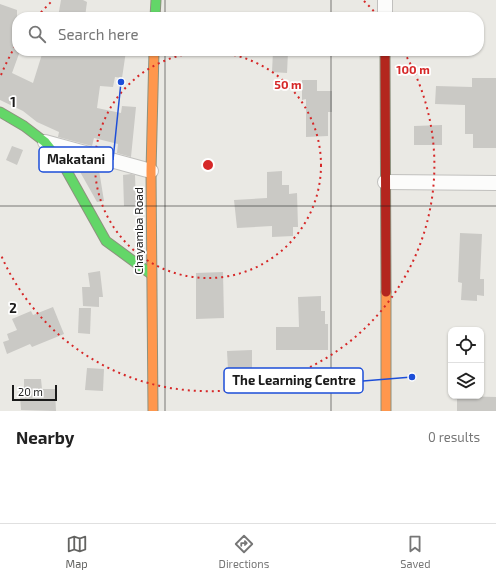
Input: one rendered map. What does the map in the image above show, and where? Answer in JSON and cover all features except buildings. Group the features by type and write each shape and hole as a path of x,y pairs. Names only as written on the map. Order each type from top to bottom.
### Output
{"street":[{"path":"155,12 156,0"},
{"path":"385,0 385,12"},
{"name":"Chayamba Road","path":"153,411 151,171 154,56"},
{"path":"385,56 386,411"},
{"path":"0,112 24,126 46,142 64,166 106,241 151,274"},
{"path":"46,142 151,171"},
{"path":"385,182 496,183"}],"traffic: fast":[{"path":"155,12 156,0"},
{"path":"0,112 24,126 45,142 64,166 106,241 151,274"}],"traffic: slow":[{"path":"153,411 151,171 154,56"},
{"path":"386,292 386,411"}],"traffic: jam":[{"path":"385,56 386,292"}],"place":[{"name":"Makatani","path":"121,82"},
{"name":"The Learning Centre","path":"412,377"}]}
